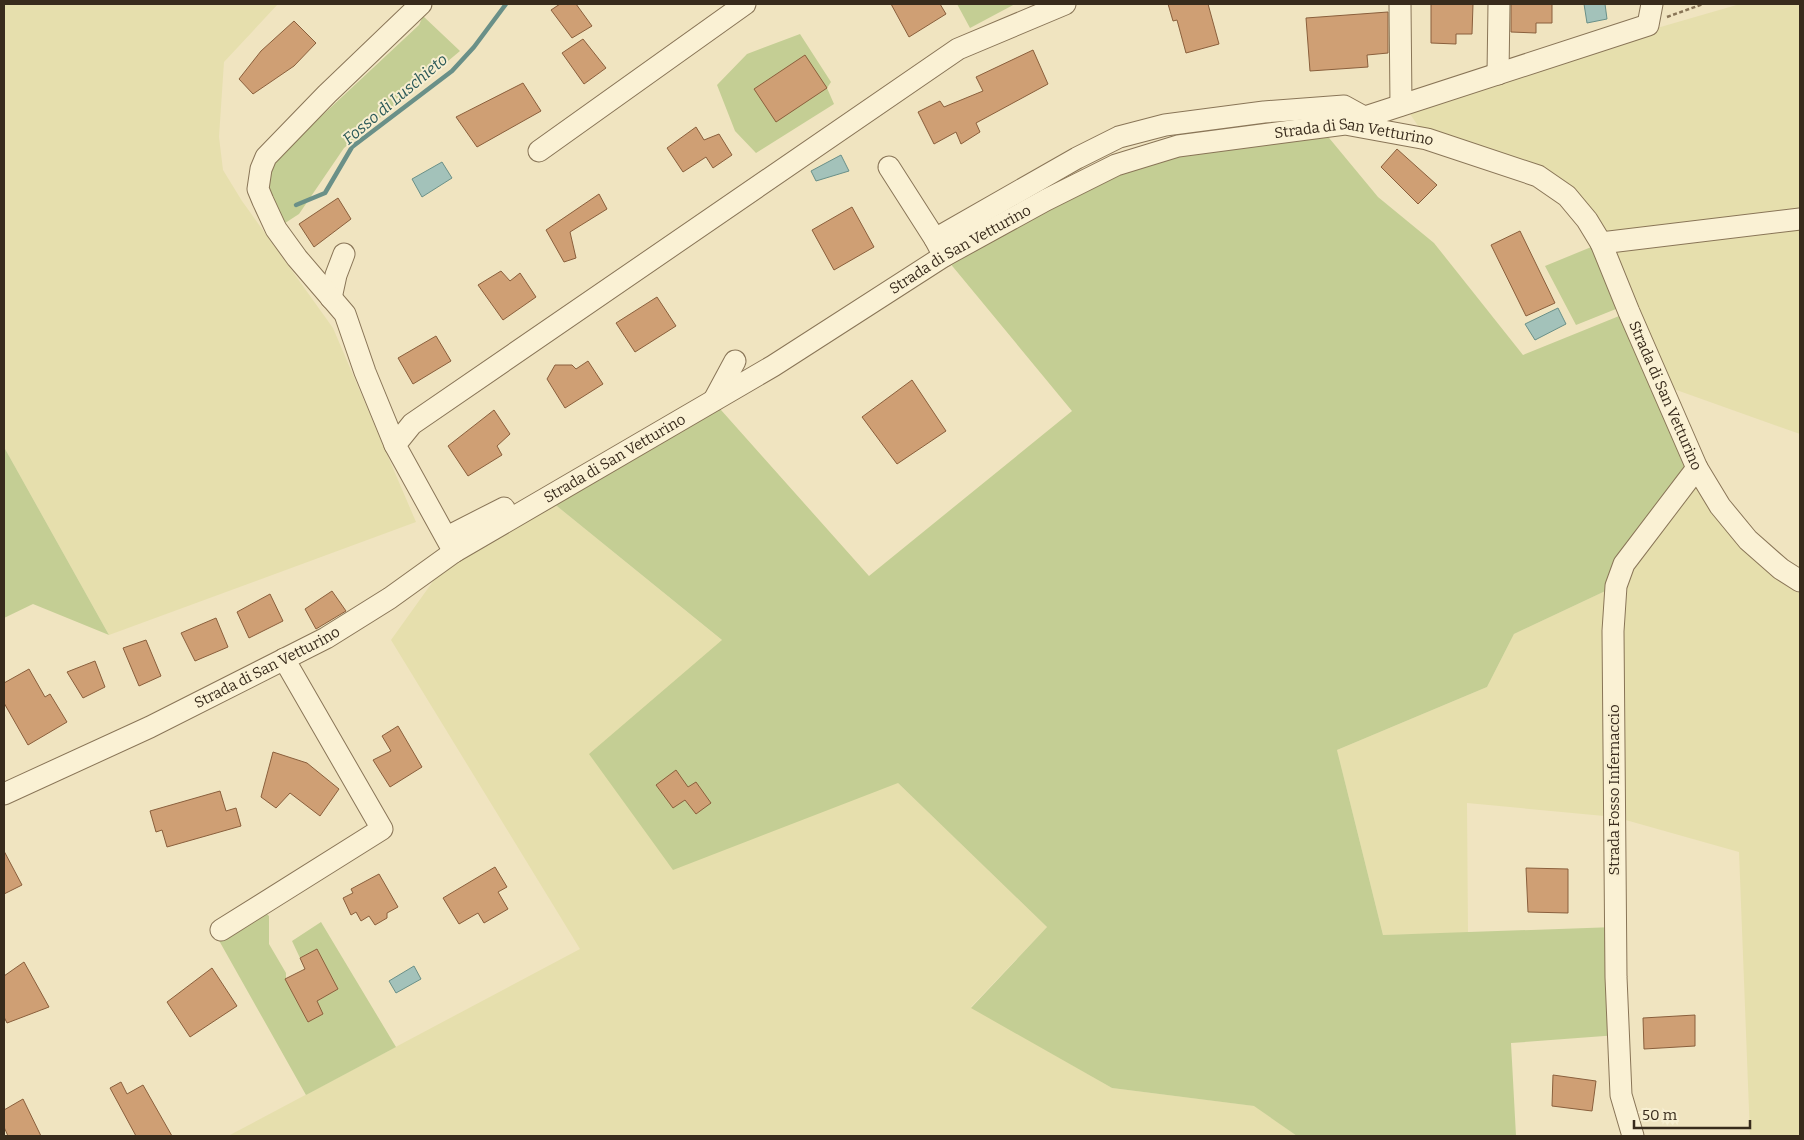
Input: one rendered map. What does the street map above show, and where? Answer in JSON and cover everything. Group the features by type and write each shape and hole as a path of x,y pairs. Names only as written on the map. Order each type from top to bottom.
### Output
{"street":[{"path":"421,4 286,135 266,157 261,169 258,189 276,229 297,258 345,314 395,445 451,544"},
{"path":"539,151 745,4"},
{"path":"395,445 412,424 958,49 1065,4"},
{"path":"1400,4 1401,106"},
{"path":"1498,74 1499,4"},
{"path":"1355,120 1648,25 1652,4"},
{"name":"Strada di San Vetturino","path":"4,794 150,727 326,638 390,598 451,544 713,401 773,366 939,248 1046,200 1116,165 1178,146 1355,120 1427,139 1538,176 1567,196 1587,220 1601,243 1697,468 1720,506 1748,540 1781,569 1800,581"},
{"path":"889,167 939,248"},
{"path":"1601,243 1800,220"},
{"path":"331,298 336,275 344,254"},
{"path":"713,401 734,361"},
{"name":"Strada Fosso Infernaccio","path":"1633,1136 1621,1095 1616,977 1613,631 1616,586 1624,564 1697,468"},
{"path":"221,930 382,829 284,659"}],"path":[{"path":"1648,25 1703,4"}],"shaded area":[{"path":"4,4 278,4 224,62 219,137 223,170 242,201 333,328 416,522 109,635 4,447"},
{"path":"1740,4 1800,4 1800,434 1668,387 1567,196 1427,139 1410,114 1498,74"},
{"path":"1697,468 1800,586 1800,1136 1750,1136 1739,852 1615,817 1467,803 1468,933 1383,935 1337,750 1487,687 1514,634 1616,586"},
{"path":"547,498 898,783 1047,927 971,1007 1112,1088 1255,1106 1297,1136 228,1136 580,949 391,640 454,552"}],"green space":[{"path":"957,4 1015,4 970,28"},
{"path":"423,16 460,51 344,148 299,214 282,225 265,182 268,166 419,25"},
{"path":"800,34 831,82 827,88 834,104 756,153 735,131 717,85 747,54"},
{"path":"1320,127 1378,197 1434,243 1523,355 1629,312 1697,468 1616,586 1514,634 1487,687 1337,750 1383,935 1615,927 1618,1035 1511,1043 1516,1136 1297,1136 1254,1106 1112,1088 971,1008 1047,927 898,783 673,870 589,754 722,640 547,498 713,401 869,576 1072,411 944,256 1116,165"},
{"path":"1601,243 1626,305 1576,325 1545,266"},
{"path":"4,447 109,635 33,604 4,618"},
{"path":"262,909 269,916 269,944 286,973 286,980 308,1022 323,1014 317,1001 338,989 317,949 300,958 292,941 321,922 396,1047 306,1095 217,937"}],"water":[{"path":"1584,4 1605,4 1607,19 1587,23"},
{"path":"841,155 849,171 816,181 811,171"},
{"path":"442,162 452,178 422,197 412,179"},
{"path":"1558,308 1566,324 1535,340 1525,324"},
{"path":"414,966 421,979 396,993 389,981"}],"building":[{"path":"560,4 576,4 592,26 572,38 551,10"},
{"path":"891,4 940,4 946,14 909,37"},
{"path":"1168,4 1208,4 1219,44 1186,53 1177,20 1173,21"},
{"path":"1431,4 1473,4 1472,34 1456,34 1456,44 1431,43"},
{"path":"1511,4 1552,4 1552,23 1536,23 1536,33 1511,32"},
{"path":"1388,12 1388,53 1367,55 1368,67 1310,71 1306,18"},
{"path":"294,21 316,43 294,66 253,94 239,79 261,51"},
{"path":"583,39 606,68 584,84 562,53"},
{"path":"1033,50 1048,84 976,123 980,132 961,144 956,132 934,144 918,112 940,101 944,107 983,91 976,77"},
{"path":"805,55 827,88 776,122 754,89"},
{"path":"523,83 541,111 477,147 456,117"},
{"path":"696,127 704,140 719,134 732,155 713,168 706,157 683,172 667,148"},
{"path":"1397,149 1437,185 1418,204 1381,167"},
{"path":"599,194 607,209 570,232 576,258 564,262 546,230"},
{"path":"338,198 351,219 314,247 299,224"},
{"path":"852,207 874,247 834,270 812,230"},
{"path":"1520,231 1555,303 1526,316 1491,245"},
{"path":"501,271 510,281 520,273 536,297 503,320 478,285"},
{"path":"657,297 676,326 635,352 616,323"},
{"path":"436,336 451,361 413,384 398,358"},
{"path":"588,361 603,384 565,408 547,379 555,365 572,365 576,369"},
{"path":"912,380 946,431 897,464 862,417"},
{"path":"494,410 510,434 497,446 502,455 468,476 448,446"},
{"path":"332,591 346,611 316,629 305,609"},
{"path":"270,594 283,621 249,638 237,612"},
{"path":"216,618 228,647 195,661 181,633"},
{"path":"146,640 161,676 139,686 123,648"},
{"path":"95,661 105,687 83,698 67,672"},
{"path":"29,669 45,697 50,694 67,722 28,745 4,703 4,683"},
{"path":"398,726 422,767 390,787 373,760 391,751 382,736"},
{"path":"273,752 307,763 339,789 320,816 290,793 276,808 261,797"},
{"path":"676,770 688,787 696,782 711,803 696,814 685,800 673,808 656,785"},
{"path":"220,791 226,811 236,808 241,826 167,847 162,830 156,832 150,811"},
{"path":"4,851 22,885 4,894"},
{"path":"495,867 507,887 498,892 508,909 484,923 478,913 459,924 443,898"},
{"path":"1526,868 1568,869 1568,913 1528,912"},
{"path":"379,874 398,907 387,913 387,918 375,925 369,916 361,921 356,912 351,915 343,898 353,893 351,889"},
{"path":"317,949 338,989 317,1001 323,1014 308,1022 285,979 305,969 300,958"},
{"path":"24,962 49,1007 7,1023 4,1017 4,976"},
{"path":"212,968 237,1006 190,1037 167,1002"},
{"path":"1695,1015 1695,1046 1644,1049 1643,1018"},
{"path":"1553,1075 1596,1081 1592,1111 1552,1106"},
{"path":"121,1082 127,1094 143,1085 172,1136 136,1136 110,1088"},
{"path":"23,1099 41,1136 8,1136 4,1127 4,1110"}],"waterway":[{"name":"Fosso di Luschieto","path":"296,205 325,193 352,147 452,71 474,47 506,4"}]}
